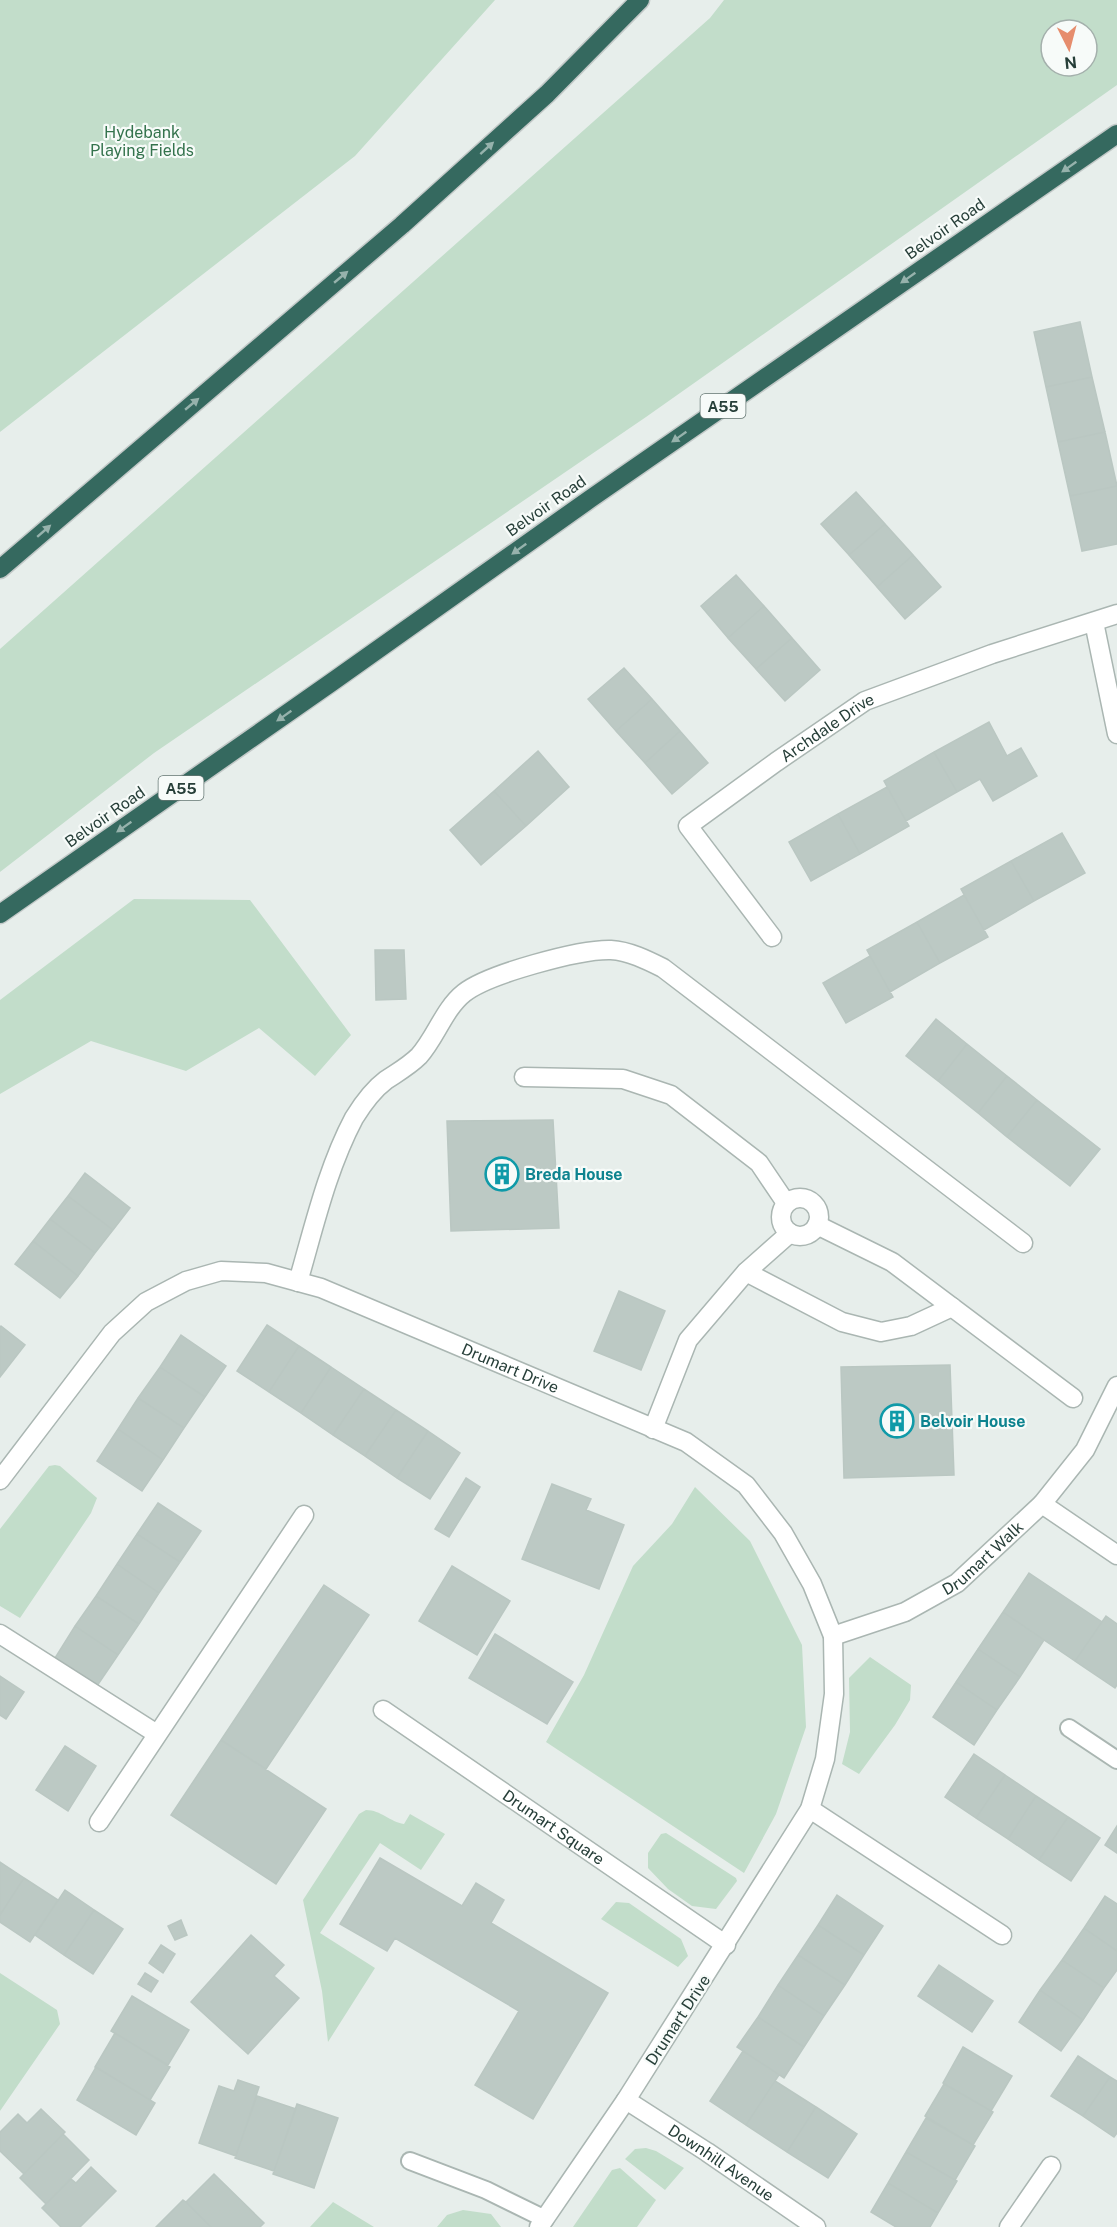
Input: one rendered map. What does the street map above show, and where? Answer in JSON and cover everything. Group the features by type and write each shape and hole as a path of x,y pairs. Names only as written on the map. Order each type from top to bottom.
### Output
{"highway":[{"path":"0,569 402,225 547,94 640,0"},
{"name":"Belvoir Road","path":"0,914 590,499 1117,134"}],"street":[{"name":"Archdale Drive","path":"772,937 688,826 865,701 992,654 1117,614"},
{"path":"1094,622 1117,734"},
{"path":"298,1282 337,1154 356,1116 370,1096 420,1055 449,1010 464,993 514,971 587,951 614,950 641,957 663,968 1023,1243"},
{"path":"524,1077 623,1079 671,1095 759,1163 786,1203"},
{"path":"798,1198 811,1201 818,1212 817,1225 805,1235 800,1236 785,1230 781,1219 786,1203 798,1198"},
{"path":"817,1225 892,1262 1073,1398"},
{"path":"653,1429 687,1340 747,1272 790,1233"},
{"name":"Drumart Drive","path":"0,1479 112,1333 146,1302 186,1281 220,1271 266,1273 321,1288 686,1442 746,1485 783,1533 812,1584 833,1636 834,1694 827,1749 810,1809 626,2100 542,2223"},
{"path":"747,1272 842,1322 881,1332 911,1326 952,1307"},
{"name":"Drumart Walk","path":"833,1636 905,1612 957,1583 1042,1504 1085,1450 1117,1386"},
{"path":"1042,1504 1117,1555"},
{"path":"99,1822 304,1515"},
{"path":"0,1634 157,1734"},
{"name":"Drumart Square","path":"383,1710 726,1945"},
{"path":"810,1809 1002,1935"},
{"name":"Downhill Avenue","path":"626,2100 816,2227"},
{"path":"1009,2227 1051,2166"}],"lane":[{"path":"1069,1728 1117,1760"},
{"path":"410,2161 486,2190 542,2223"}],"green space":[{"name":"Hydebank Playing Fields","path":"0,0 495,0 355,156 0,432"},
{"path":"724,0 1117,0 1117,85 646,417 154,753 0,872 0,649 710,18"},
{"path":"134,899 250,900 351,1035 315,1076 259,1028 186,1071 91,1041 0,1094 0,1000"},
{"path":"49,1466 60,1466 97,1498 91,1513 20,1618 0,1606 0,1529"},
{"path":"695,1487 750,1541 802,1645 806,1727 776,1814 744,1873 546,1742 584,1675 633,1566 672,1524"},
{"path":"870,1657 911,1685 910,1700 895,1725 859,1774 842,1764 850,1732 849,1678"},
{"path":"366,1810 404,1824 410,1814 445,1834 421,1870 380,1843 320,1933 375,1968 328,2042 322,1991 303,1900 359,1814"},
{"path":"666,1833 736,1878 737,1881 716,1909 692,1906 668,1889 648,1868 648,1853 661,1834"},
{"path":"616,1902 629,1903 681,1939 688,1956 678,1967 601,1919"},
{"path":"0,1973 57,2010 60,2024 0,2111"},
{"path":"646,2148 656,2151 684,2168 665,2190 625,2159 635,2149"},
{"path":"620,2168 656,2200 637,2227 573,2227 612,2170"},
{"path":"333,2202 374,2227 310,2227"},
{"path":"463,2210 491,2214 501,2227 437,2227 447,2215"}],"building":[{"path":"1080,322 1092,377 1046,387 1034,332"},
{"path":"1092,377 1105,432 1058,442 1046,387"},
{"path":"1105,432 1117,486 1070,496 1058,442"},
{"path":"1117,486 1117,544 1082,551 1070,496"},
{"path":"856,492 885,524 849,555 821,524"},
{"path":"885,524 913,555 877,587 849,555"},
{"path":"913,555 941,587 905,619 877,587"},
{"path":"736,575 764,606 728,638 701,606"},
{"path":"764,606 792,638 756,669 728,638"},
{"path":"792,638 820,670 785,701 756,669"},
{"path":"624,668 652,699 616,731 588,699"},
{"path":"652,699 680,731 645,763 616,731"},
{"path":"989,722 1007,756 1021,748 1037,776 993,801 980,779 957,792 934,752"},
{"path":"680,731 708,763 672,794 645,763"},
{"path":"538,751 569,787 526,826 494,791"},
{"path":"934,752 957,792 906,821 884,781"},
{"path":"887,787 909,826 860,854 838,814"},
{"path":"494,791 526,826 481,865 450,830"},
{"path":"838,814 860,854 811,881 789,842"},
{"path":"1062,833 1085,873 1034,901 1011,861"},
{"path":"1011,861 1034,901 984,930 961,889"},
{"path":"964,895 988,937 940,963 917,922"},
{"path":"917,922 940,963 890,992 867,950"},
{"path":"375,950 404,950 406,999 376,1000"},
{"path":"870,956 893,997 846,1023 823,983"},
{"path":"936,1019 967,1044 938,1081 906,1056"},
{"path":"967,1044 1007,1076 978,1113 938,1081"},
{"path":"1007,1076 1037,1100 1007,1137 978,1113"},
{"path":"1037,1100 1100,1149 1070,1186 1007,1137"},
{"name":"Breda House","path":"553,1120 559,1228 451,1231 447,1121"},
{"path":"85,1173 130,1208 113,1230 68,1196"},
{"path":"68,1196 113,1230 95,1253 50,1219"},
{"path":"50,1219 95,1253 78,1276 33,1241"},
{"path":"33,1241 78,1276 60,1298 15,1264"},
{"path":"619,1291 665,1311 641,1370 594,1351"},
{"path":"267,1325 299,1346 269,1392 237,1371"},
{"path":"0,1327 25,1345 0,1377"},
{"path":"181,1335 226,1366 205,1397 160,1367"},
{"path":"299,1346 331,1367 301,1413 269,1392"},
{"name":"Belvoir House","path":"950,1365 954,1475 844,1478 841,1367"},
{"path":"160,1367 205,1397 184,1428 138,1398"},
{"path":"331,1367 364,1389 333,1435 301,1413"},
{"path":"364,1389 396,1410 365,1456 333,1435"},
{"path":"138,1398 184,1428 163,1460 118,1429"},
{"path":"396,1410 428,1431 397,1478 365,1456"},
{"path":"118,1429 163,1460 142,1491 97,1461"},
{"path":"428,1431 460,1453 430,1499 397,1478"},
{"path":"466,1478 480,1487 449,1537 435,1529"},
{"path":"552,1484 591,1499 586,1510 624,1525 599,1589 522,1559"},
{"path":"158,1503 201,1531 180,1562 137,1534"},
{"path":"137,1534 180,1562 159,1593 117,1564"},
{"path":"117,1564 159,1593 139,1624 96,1596"},
{"path":"452,1566 510,1601 477,1655 419,1621"},
{"path":"1029,1573 1102,1622 1075,1661 1003,1612"},
{"path":"324,1585 369,1615 266,1769 221,1740"},
{"path":"96,1596 139,1624 118,1655 75,1626"},
{"path":"1003,1612 1044,1640 1020,1677 978,1649"},
{"path":"1106,1616 1117,1624 1117,1685 1115,1688 1075,1661"},
{"path":"75,1626 118,1655 97,1686 55,1658"},
{"path":"495,1634 573,1682 547,1724 469,1678"},
{"path":"978,1649 1020,1677 997,1710 956,1682"},
{"path":"0,1676 24,1692 6,1719 0,1715"},
{"path":"956,1682 997,1710 974,1745 933,1717"},
{"path":"221,1740 326,1809 276,1884 171,1815"},
{"path":"65,1746 96,1766 68,1811 36,1790"},
{"path":"974,1754 1005,1775 976,1818 945,1797"},
{"path":"1005,1775 1036,1796 1008,1839 976,1818"},
{"path":"1036,1796 1068,1817 1039,1860 1008,1839"},
{"path":"1068,1817 1100,1838 1071,1881 1039,1860"},
{"path":"1117,1826 1117,1853 1105,1845"},
{"path":"380,1858 462,1906 476,1883 504,1900 491,1923 608,1993 533,2119 475,2085 519,2011 395,1938 387,1951 340,1924"},
{"path":"0,1862 24,1878 0,1915"},
{"path":"24,1878 58,1900 30,1942 0,1922 0,1915"},
{"path":"65,1890 94,1910 64,1955 35,1935"},
{"path":"837,1895 883,1926 864,1955 818,1925"},
{"path":"1105,1896 1117,1904 1117,1951 1084,1928"},
{"path":"94,1910 123,1929 93,1974 64,1955"},
{"path":"181,1920 187,1935 175,1940 168,1926"},
{"path":"818,1925 864,1955 845,1985 798,1955"},
{"path":"1084,1928 1117,1951 1117,1970 1104,1988 1062,1960"},
{"path":"251,1935 284,1965 274,1976 299,1998 248,2054 191,2002"},
{"path":"161,1945 175,1954 163,1973 149,1963"},
{"path":"798,1955 845,1985 824,2016 778,1985"},
{"path":"1062,1960 1104,1988 1083,2020 1040,1990"},
{"path":"939,1965 993,2001 972,2032 918,1996"},
{"path":"145,1973 158,1981 151,1992 138,1984"},
{"path":"778,1985 824,2016 804,2047 758,2017"},
{"path":"1040,1990 1083,2020 1061,2051 1019,2022"},
{"path":"132,1996 189,2030 168,2065 111,2031"},
{"path":"758,2017 804,2047 784,2078 737,2047"},
{"path":"115,2033 170,2067 150,2100 95,2067"},
{"path":"963,2047 1012,2076 991,2111 943,2083"},
{"path":"743,2051 779,2075 746,2125 710,2101"},
{"path":"1078,2056 1110,2077 1083,2116 1051,2096"},
{"path":"96,2067 155,2103 136,2135 77,2100"},
{"path":"1110,2077 1117,2081 1117,2133 1114,2137 1083,2116"},
{"path":"238,2080 259,2087 236,2156 199,2143 219,2086 234,2091"},
{"path":"775,2081 816,2107 787,2152 746,2125"},
{"path":"944,2084 993,2112 973,2145 925,2116"},
{"path":"257,2096 296,2109 274,2171 235,2158"},
{"path":"297,2104 338,2118 314,2188 273,2174"},
{"path":"816,2107 857,2134 828,2178 787,2152"},
{"path":"41,2109 65,2132 24,2174 0,2151 0,2132 18,2114 27,2123"},
{"path":"926,2118 975,2146 955,2180 906,2152"},
{"path":"63,2134 89,2160 46,2204 20,2178"},
{"path":"906,2152 957,2181 938,2213 888,2183"},
{"path":"91,2167 116,2191 80,2227 61,2227 42,2208 71,2179 76,2183"},
{"path":"214,2174 264,2223 260,2227 211,2227 186,2202"},
{"path":"888,2183 938,2213 930,2227 896,2227 871,2212"},
{"path":"183,2200 186,2202 211,2227 156,2227"}],"place":[{"name":"Breda House","path":"502,1174"},
{"name":"Belvoir House","path":"897,1421"}]}
